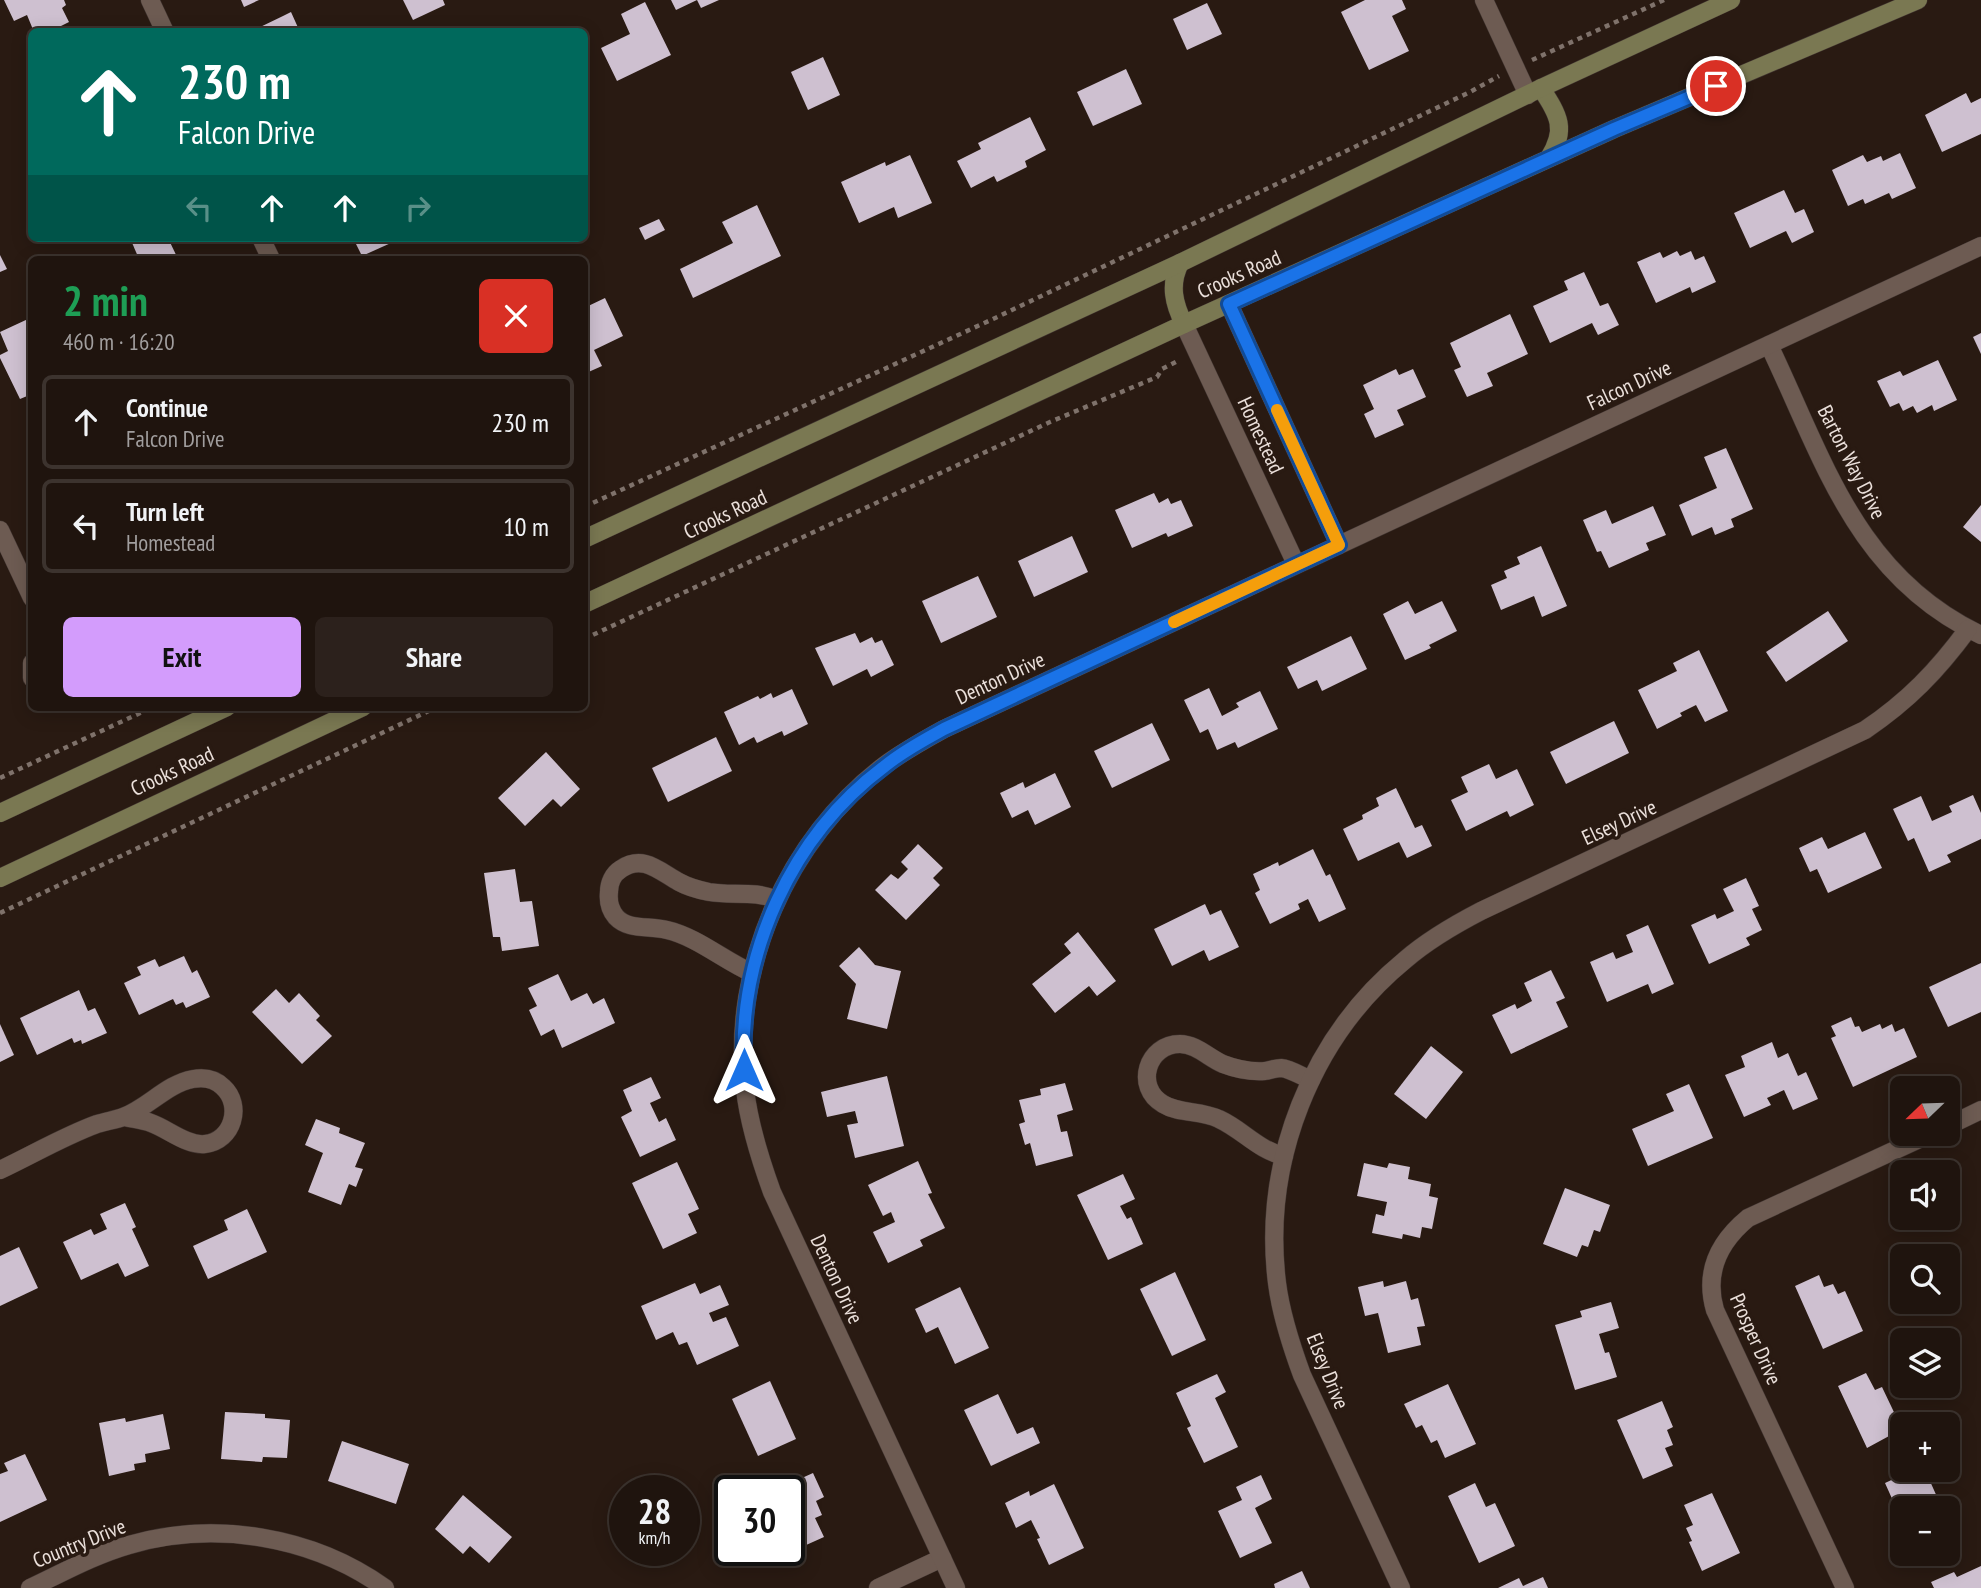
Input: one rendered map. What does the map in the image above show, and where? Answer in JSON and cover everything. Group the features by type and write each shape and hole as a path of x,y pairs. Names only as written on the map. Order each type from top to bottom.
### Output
{"main road":[{"name":"Crooks Road","path":"588,537 1180,263 1731,0"},
{"name":"Crooks Road","path":"588,602 1184,324 1614,129 1919,0"},
{"path":"1535,92 1559,121 1561,134 1549,159"},
{"path":"1180,263 1175,273 1174,298 1184,324"},
{"name":"Crooks Road","path":"0,813 218,711"},
{"name":"Crooks Road","path":"0,878 355,711"}],"street":[{"path":"150,0 163,28"},
{"path":"1484,0 1535,92"},
{"name":"Falcon Drive","path":"1296,565 1981,246"},
{"name":"Homestead","path":"1229,304 1339,545"},
{"name":"Homestead","path":"1184,324 1296,565"},
{"name":"Barton Way Drive","path":"1769,345 1843,502 1869,545 1886,565 1924,600 1974,632"},
{"path":"0,530 28,590"},
{"name":"Denton Drive","path":"956,1588 772,1192 759,1158 745,1088 743,1052 752,973 760,943 777,900 797,863 831,816 853,793 899,755 944,729 1296,565"},
{"name":"Elsey Drive","path":"1401,1588 1319,1412 1290,1342 1278,1283 1275,1252 1278,1184 1295,1117 1328,1048 1348,1017 1390,973 1427,943 1481,911 1865,730 1914,693 1974,632"},
{"path":"752,973 728,963 682,934 624,923 611,908 611,881 623,867 642,862 695,888 711,892 764,895 777,900"},
{"path":"1284,1156 1258,1146 1217,1118 1197,1111 1168,1107 1160,1102 1148,1087 1147,1069 1158,1051 1188,1044 1236,1068 1257,1071 1282,1068 1311,1080"},
{"path":"0,1170 95,1125 125,1117 165,1090 193,1079 214,1080 230,1095 233,1105 230,1127 215,1142 204,1144 194,1144 151,1123 125,1117"},
{"path":"1960,1120 1981,1110"},
{"name":"Prosper Drive","path":"1845,1588 1715,1310 1711,1292 1713,1265 1728,1236 1748,1218 1904,1146"},
{"name":"Country Drive","path":"30,1588 129,1545 176,1535 235,1534 282,1541 330,1556 385,1588"},
{"path":"878,1588 942,1558"}],"path":[{"path":"1542,55 1664,0"},
{"path":"588,505 993,319 1489,81"},
{"path":"588,637 1050,422 1157,377 1158,373"},
{"path":"0,778 144,711"},
{"path":"0,913 429,711"}],"building":[{"path":"4,0 64,0 66,5 62,8 69,22 57,28 32,28 27,15 14,21"},
{"path":"241,0 259,0 244,7"},
{"path":"403,0 443,0 445,5 413,20"},
{"path":"671,0 697,0 676,10"},
{"path":"697,0 719,0 701,8"},
{"path":"1365,0 1402,0 1406,9 1392,16 1409,51 1369,70 1341,12"},
{"path":"645,2 671,55 617,81 601,48 630,34 621,14"},
{"path":"1207,3 1222,34 1187,50 1173,19"},
{"path":"291,12 298,28 258,28"},
{"path":"823,57 840,95 808,110 791,72"},
{"path":"1126,69 1142,104 1093,126 1077,92"},
{"path":"1966,93 1971,103 1981,98 1981,134 1942,152 1925,115"},
{"path":"1030,117 1046,150 1025,161 1027,167 997,182 994,176 971,188 957,161 981,149 978,143"},
{"path":"1900,153 1916,188 1892,199 1889,193 1865,204 1863,199 1848,206 1832,170 1863,155 1867,162 1881,156 1883,161"},
{"path":"910,155 932,203 898,218 894,207 859,223 841,182 885,162 886,166"},
{"path":"1784,190 1795,213 1804,209 1814,232 1792,243 1786,231 1750,248 1734,213"},
{"path":"757,205 781,256 693,298 680,269 733,243 722,222"},
{"path":"659,219 665,230 645,240 639,228"},
{"path":"132,242 170,242 177,256 138,256"},
{"path":"355,242 393,242 362,256"},
{"path":"1677,251 1680,256 1691,251 1695,260 1704,256 1716,282 1692,293 1690,287 1656,303 1637,262 1660,252 1663,258"},
{"path":"0,255 7,269 0,272"},
{"path":"1584,272 1600,306 1608,303 1619,325 1598,335 1592,323 1550,343 1533,306 1568,290 1564,281"},
{"path":"605,298 623,336 594,350 602,366 588,372 588,306"},
{"path":"1510,314 1528,354 1487,373 1493,386 1467,397 1454,370 1461,367 1450,343"},
{"path":"28,319 28,396 20,399 0,358 0,355 8,351 0,332"},
{"path":"1981,333 1981,354 1973,337"},
{"path":"1938,360 1957,400 1934,411 1932,405 1917,413 1913,406 1903,411 1899,403 1890,407 1877,381 1900,371 1903,376"},
{"path":"1396,369 1399,375 1413,369 1426,397 1397,410 1404,425 1375,438 1364,414 1374,409 1363,385"},
{"path":"1726,448 1753,509 1731,519 1734,527 1715,535 1712,527 1692,536 1679,505 1717,488 1704,457"},
{"path":"1154,493 1159,503 1168,498 1171,504 1181,500 1193,526 1168,537 1166,533 1132,548 1115,510"},
{"path":"1981,505 1981,542 1963,527"},
{"path":"1653,506 1666,535 1646,543 1649,550 1609,568 1601,551 1597,552 1583,520 1606,510 1612,524"},
{"path":"1072,536 1088,572 1034,597 1018,561"},
{"path":"1541,546 1567,606 1542,617 1534,596 1501,610 1491,585 1507,578 1504,571 1520,564 1517,557"},
{"path":"978,576 997,617 941,643 922,601"},
{"path":"1408,601 1415,614 1442,601 1457,631 1429,645 1431,648 1405,660 1383,614"},
{"path":"1828,611 1848,641 1786,682 1766,652"},
{"path":"855,633 860,643 872,637 875,643 882,640 894,665 871,677 867,669 833,686 815,648"},
{"path":"1351,636 1367,669 1322,691 1317,680 1298,689 1287,667"},
{"path":"1699,650 1728,711 1705,722 1696,705 1657,729 1638,690 1677,671 1673,663"},
{"path":"1209,688 1222,716 1239,707 1236,703 1260,691 1278,729 1238,748 1235,742 1217,750 1208,729 1200,733 1184,700"},
{"path":"792,689 808,724 784,736 782,731 757,743 754,737 739,745 724,712 758,696 760,699 771,693 773,698"},
{"path":"1614,721 1629,753 1566,784 1550,752"},
{"path":"1152,723 1170,760 1112,788 1094,751"},
{"path":"716,737 732,771 668,802 652,768"},
{"path":"546,752 580,789 561,807 553,799 525,826 498,798"},
{"path":"1489,764 1496,779 1517,769 1534,805 1510,817 1507,811 1466,831 1451,800 1468,792 1461,777"},
{"path":"1055,773 1071,807 1035,825 1028,810 1012,818 1000,793 1023,782 1025,788"},
{"path":"1396,788 1415,828 1422,825 1432,846 1407,858 1399,842 1358,861 1343,829 1363,819 1362,815 1379,806 1376,798"},
{"path":"1973,795 1981,813 1981,839 1947,855 1951,862 1929,872 1914,838 1908,841 1893,809 1921,796 1932,821 1952,812 1949,806"},
{"path":"1865,832 1882,868 1828,893 1817,869 1810,872 1799,848 1822,837 1828,849"},
{"path":"918,844 943,868 933,878 940,885 906,920 875,890 891,874 898,879 908,869 901,862"},
{"path":"1313,849 1326,876 1330,874 1346,909 1319,922 1308,899 1298,904 1300,909 1270,924 1255,893 1260,890 1253,874 1278,862 1279,866"},
{"path":"515,869 520,902 532,901 539,946 502,951 500,937 493,937 484,873"},
{"path":"1746,878 1759,906 1752,909 1762,930 1746,938 1750,945 1709,964 1691,925 1715,914 1717,919 1734,911 1723,889"},
{"path":"1205,904 1210,915 1221,910 1239,947 1209,961 1204,950 1172,966 1154,929"},
{"path":"1648,925 1674,984 1652,994 1648,984 1607,1002 1590,962 1613,952 1616,959 1633,952 1626,935"},
{"path":"1078,932 1116,981 1097,996 1089,986 1055,1013 1032,984 1071,953 1064,944"},
{"path":"859,947 875,965 901,971 887,1029 847,1019 856,984 839,966"},
{"path":"184,956 192,973 197,970 210,997 186,1008 183,1002 176,1005 173,999 139,1015 124,983 141,975 137,967 155,959 159,967"},
{"path":"1981,963 1981,1012 1948,1027 1929,987"},
{"path":"1551,970 1565,998 1556,1002 1568,1027 1511,1054 1492,1015 1515,1004 1517,1009 1532,1001 1524,983"},
{"path":"558,974 571,1001 587,993 593,1004 604,998 615,1023 562,1048 554,1029 541,1036 529,1010 537,1006 528,988"},
{"path":"276,989 289,1003 299,993 320,1016 316,1020 332,1036 302,1064 252,1012"},
{"path":"79,990 88,1011 95,1008 107,1033 82,1044 81,1040 74,1043 72,1038 37,1055 20,1018"},
{"path":"1851,1017 1855,1027 1859,1026 1862,1032 1880,1024 1882,1029 1892,1024 1895,1032 1904,1028 1917,1057 1853,1087 1831,1038 1836,1036 1831,1026"},
{"path":"0,1024 14,1055 0,1062"},
{"path":"1772,1042 1778,1058 1788,1053 1798,1076 1806,1072 1818,1099 1793,1110 1784,1090 1767,1098 1771,1105 1744,1117 1725,1075 1745,1067 1741,1056"},
{"path":"1431,1046 1463,1072 1426,1119 1394,1094"},
{"path":"887,1076 904,1146 855,1158 847,1125 858,1123 855,1111 827,1117 821,1092"},
{"path":"651,1077 661,1098 650,1103 659,1122 666,1118 676,1140 640,1157 621,1117 632,1111 623,1090"},
{"path":"1065,1083 1073,1110 1057,1115 1061,1132 1067,1131 1073,1156 1036,1166 1030,1143 1025,1145 1019,1124 1025,1122 1019,1100 1041,1095 1040,1089"},
{"path":"1689,1084 1713,1138 1648,1166 1632,1129 1674,1111 1666,1094"},
{"path":"316,1119 340,1128 339,1133 365,1143 355,1167 363,1169 356,1187 349,1184 341,1205 308,1192 323,1153 305,1145"},
{"path":"918,1161 932,1193 928,1194 945,1228 920,1240 923,1246 888,1263 873,1232 895,1222 891,1212 883,1216 868,1185"},
{"path":"677,1162 699,1209 688,1214 697,1233 663,1249 632,1183"},
{"path":"1364,1163 1387,1168 1389,1163 1410,1167 1408,1179 1431,1184 1429,1196 1438,1198 1432,1229 1422,1227 1420,1238 1403,1234 1402,1239 1372,1233 1376,1214 1384,1216 1387,1202 1357,1196"},
{"path":"1123,1174 1135,1199 1120,1206 1127,1219 1131,1217 1143,1244 1108,1260 1077,1195"},
{"path":"1565,1188 1610,1205 1600,1232 1594,1230 1588,1247 1582,1245 1577,1257 1543,1244"},
{"path":"125,1203 136,1227 132,1229 149,1266 125,1277 118,1263 81,1280 63,1242 91,1229 94,1235 107,1229 100,1214"},
{"path":"247,1209 267,1252 208,1279 193,1246 228,1230 224,1220"},
{"path":"19,1247 38,1288 0,1306 0,1256"},
{"path":"1175,1272 1206,1340 1172,1356 1140,1289"},
{"path":"1819,1275 1824,1287 1833,1284 1838,1294 1845,1291 1863,1331 1823,1349 1795,1286"},
{"path":"1383,1281 1384,1287 1406,1281 1411,1300 1418,1298 1425,1326 1417,1327 1421,1345 1388,1353 1378,1313 1365,1316 1358,1287"},
{"path":"695,1283 700,1294 720,1285 729,1305 709,1313 713,1322 726,1317 739,1346 697,1365 687,1342 679,1345 673,1332 656,1340 641,1306"},
{"path":"960,1287 989,1348 955,1364 938,1327 926,1333 915,1309"},
{"path":"1611,1302 1619,1328 1599,1334 1605,1353 1609,1352 1617,1377 1575,1390 1555,1325 1582,1317 1580,1311"},
{"path":"1866,1373 1875,1390 1882,1387 1894,1412 1890,1412 1890,1436 1867,1448 1838,1386"},
{"path":"1217,1374 1226,1392 1215,1398 1238,1447 1204,1463 1187,1428 1191,1426 1176,1393"},
{"path":"770,1381 796,1439 758,1456 732,1399"},
{"path":"1448,1384 1476,1444 1445,1458 1437,1440 1431,1443 1422,1425 1416,1428 1404,1404"},
{"path":"998,1394 1017,1434 1033,1427 1040,1443 991,1466 964,1410"},
{"path":"1662,1401 1673,1427 1667,1430 1673,1445 1665,1448 1673,1466 1643,1479 1617,1420"},
{"path":"225,1412 265,1414 265,1418 290,1420 287,1458 263,1457 262,1462 221,1459"},
{"path":"163,1414 170,1449 145,1454 146,1462 134,1464 135,1470 109,1476 99,1423 125,1418 126,1422"},
{"path":"342,1441 409,1464 396,1504 328,1481"},
{"path":"25,1454 47,1500 0,1522 0,1474 8,1471 4,1463"},
{"path":"813,1473 824,1497 816,1501 822,1515 815,1518 824,1537 805,1546 805,1477"},
{"path":"1261,1475 1272,1499 1255,1508 1272,1543 1240,1558 1218,1511 1242,1500 1236,1487"},
{"path":"1890,1481 1930,1482 1937,1496 1891,1496 1885,1483"},
{"path":"1475,1483 1486,1507 1495,1503 1515,1546 1479,1563 1448,1496"},
{"path":"1054,1484 1084,1548 1049,1565 1031,1520 1016,1528 1005,1503 1029,1491 1030,1496"},
{"path":"1712,1493 1740,1553 1702,1571 1689,1542 1692,1541 1686,1528 1693,1525 1684,1505"},
{"path":"463,1495 512,1537 489,1563 470,1546 463,1554 435,1529"},
{"path":"1981,1566 1981,1588 1934,1588 1931,1582 1954,1572 1957,1577"},
{"path":"1302,1571 1310,1588 1275,1588 1274,1584"},
{"path":"1543,1577 1548,1588 1498,1588 1519,1578 1523,1586"}],"slow traffic":[{"path":"1174,622 1339,545 1277,410"}],"route":[{"path":"744,1070 744,1027 748,991 760,943 777,900 797,863 831,816 883,766 944,729 1339,545 1229,304 1614,129 1716,86"}]}
